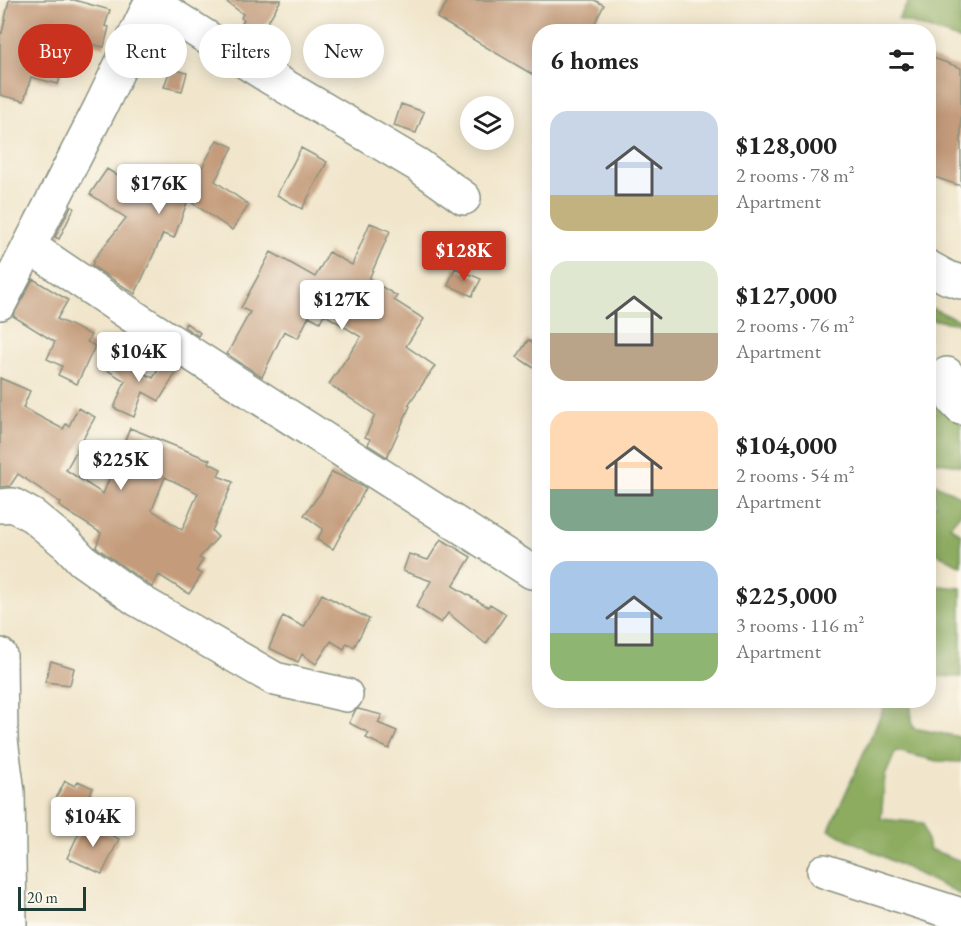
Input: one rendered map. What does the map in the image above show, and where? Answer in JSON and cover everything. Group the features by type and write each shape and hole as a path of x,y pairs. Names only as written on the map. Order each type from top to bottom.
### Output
{"street":[{"path":"0,303 152,1 271,78 418,165 464,198"},
{"path":"29,246 140,321 532,572"},
{"path":"936,271 961,282"},
{"path":"947,374 954,401 961,408"},
{"path":"0,506 13,505 33,516 68,544 82,560 138,600 275,679 346,695"},
{"path":"0,656 0,740 8,792 10,926"},
{"path":"824,871 961,915"}],"green space":[{"path":"910,0 961,0 961,40 936,32 936,24 913,24 898,19"},
{"path":"936,310 961,321 961,324 936,320"},
{"path":"936,406 961,415 961,466 936,461"},
{"path":"936,484 961,497 961,513 950,526 961,534 961,566 936,553"},
{"path":"936,586 961,588 961,677 936,676"},
{"path":"884,708 911,708 913,728 961,737 961,762 937,761 896,751 885,776 881,819 923,823 929,849 961,861 961,895 829,830"}],"building":[{"path":"9,0 74,0 110,10 105,24 104,47 93,44 93,24 18,24 18,78 31,78 24,101 0,95 0,32 2,33"},
{"path":"224,0 281,0 267,24 244,24 244,20 241,18 243,14"},
{"path":"449,0 594,0 604,5 594,24 532,24 532,74 437,18"},
{"path":"936,59 961,68 961,186 936,178"},
{"path":"35,78 60,78 58,84"},
{"path":"167,78 186,78 182,91 164,87"},
{"path":"401,104 424,112 416,133 394,126"},
{"path":"217,140 233,147 215,181 249,205 232,230 188,200 174,238 163,234 135,294 92,266 94,259 126,218 90,194 107,169 143,192 150,171 192,186"},
{"path":"301,148 327,162 302,209 277,195"},
{"path":"71,206 74,208 59,239 55,237"},
{"path":"370,223 390,231 369,279 397,296 394,300 424,319 406,346 435,366 408,405 410,406 387,457 368,445 370,439 365,437 375,415 329,384 361,337 324,314 320,322 309,316 298,338 284,331 262,377 227,354 250,312 241,308 271,252 315,277 329,252 352,265"},
{"path":"455,268 481,279 472,296 448,285"},
{"path":"33,279 68,300 57,319 91,335 87,342 95,346 77,384 58,375 62,366 47,359 55,342 13,316"},
{"path":"186,323 200,333 198,336 184,327"},
{"path":"528,340 532,343 532,367 517,357"},
{"path":"109,355 153,378 165,359 179,368 159,401 143,392 134,417 114,408 125,381 102,367"},
{"path":"0,378 30,391 23,408 63,429 66,424 69,426 78,408 95,417 66,470 103,494 130,428 210,460 209,463 221,469 218,476 233,482 212,531 218,537 199,558 203,560 196,571 202,574 189,594 159,575 152,587 96,547 101,533 59,506 61,503 18,474 10,486 0,487","holes":["165,477 198,493 182,530 152,510"]},
{"path":"332,472 366,488 333,549 317,540 323,529 304,515 322,491"},
{"path":"441,539 471,557 453,586 488,607 490,604 506,614 486,644 448,613 441,623 416,607 431,581 403,571 409,554 428,560"},
{"path":"322,594 369,619 354,647 347,643 344,649 331,641 316,664 302,654 298,662 269,648 283,616 304,627"},
{"path":"51,661 74,668 70,685 45,682"},
{"path":"358,709 382,715 378,723 397,731 389,749 366,738 369,733 349,723"},
{"path":"65,781 75,786 78,781 93,788 80,814 54,802"},
{"path":"84,822 119,839 102,874 67,858"}]}
